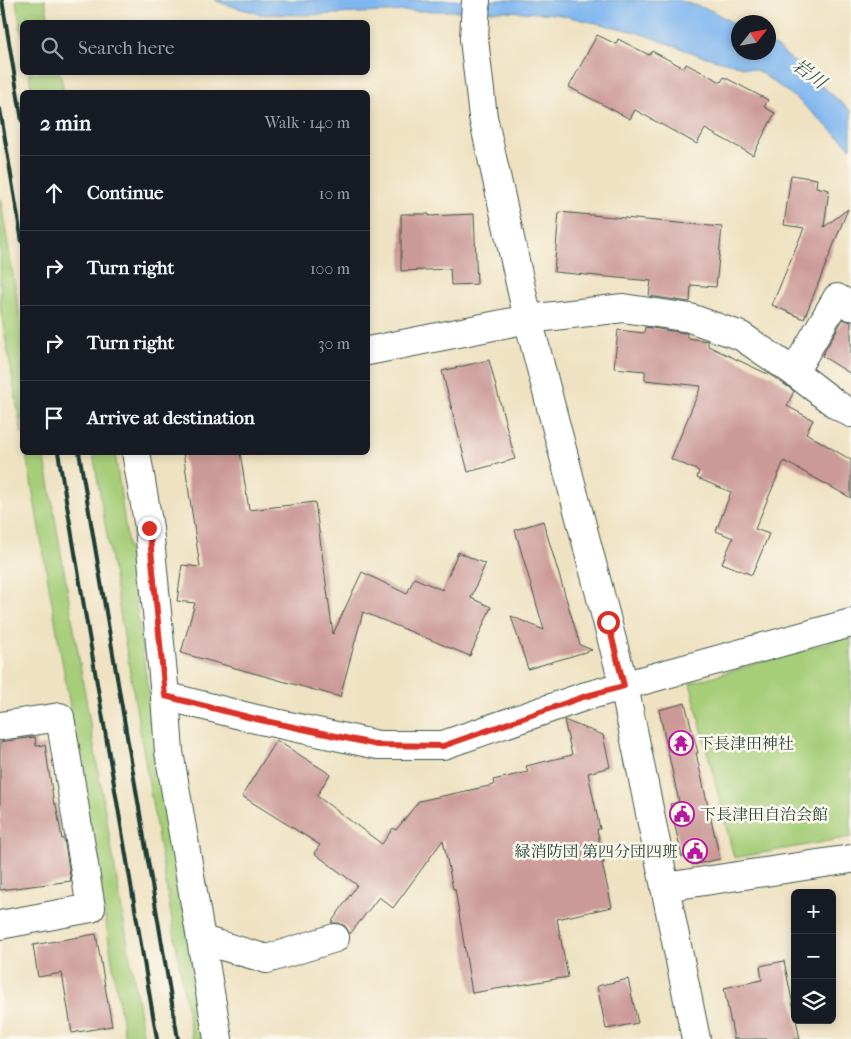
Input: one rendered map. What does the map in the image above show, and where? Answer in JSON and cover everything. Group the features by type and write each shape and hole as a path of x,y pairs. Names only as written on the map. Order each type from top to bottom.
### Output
{"street":[{"path":"476,0 474,39 483,117 528,320 624,686 696,1039"},
{"path":"794,372 837,298 851,306"},
{"path":"370,351 528,320 623,308 690,318 741,336 851,413"},
{"path":"137,455 149,528 169,752 218,1039"},
{"path":"165,696 256,719 378,745 443,746 583,697 851,623"},
{"path":"0,726 60,717 91,908 0,925"},
{"path":"665,888 851,859"},
{"path":"202,940 267,958 335,938"}],"green space":[{"path":"16,0 45,0 49,20 20,20 20,25"},
{"path":"29,75 60,75 64,90 32,90"},
{"path":"0,197 20,317 20,422 0,306"},
{"path":"26,455 44,455 144,1039 125,1039"},
{"path":"93,455 115,455 147,682 206,1039 192,1039"},
{"path":"851,636 851,837 734,858 690,683"}],"water":[{"path":"215,0 679,0 713,11 731,22 731,60 776,60 776,47 778,48 851,111 851,148 796,98 758,71 699,55 636,32 556,14 505,11 410,11 309,15 260,14"}],"building":[{"path":"597,35 616,44 618,39 649,55 652,51 684,68 686,64 721,82 724,77 768,100 764,107 775,113 753,155 705,129 697,144 635,110 630,119 569,87"},
{"path":"791,175 817,179 816,187 829,190 824,227 848,209 804,319 772,305 804,228 784,225"},
{"path":"559,212 722,227 716,287 691,285 690,302 649,296 651,281 554,272"},
{"path":"401,214 429,214 429,216 474,214 477,284 451,285 450,269 401,271"},
{"path":"843,319 851,322 851,374 822,356"},
{"path":"645,327 686,333 687,338 708,341 708,346 772,376 794,391 787,406 813,420 806,433 851,460 851,498 784,461 755,529 769,534 752,575 722,563 733,538 716,531 731,492 697,478 699,471 671,459 701,386 645,380 645,371 614,368 618,330 644,333"},
{"path":"489,360 515,459 468,472 442,371"},
{"path":"183,455 240,455 249,510 315,502 333,634 362,572 407,594 414,578 442,590 458,552 485,564 471,598 491,607 470,656 363,612 340,697 181,653 195,603 177,601 182,565 200,567"},
{"path":"543,521 580,645 592,650 528,669 511,616 544,630 515,530"},
{"path":"685,703 698,753 696,753 720,859 692,865 690,855 682,857 670,804 679,802 659,710"},
{"path":"564,720 603,735 610,767 588,773 600,829 597,829 604,863 602,863 612,907 557,919 568,977 472,993 455,889 453,889 443,840 393,908 379,897 350,934 345,926 339,923 331,923 357,885 314,853 320,845 242,796 276,740 330,774 317,796 382,844 393,828 396,830 419,801 494,785 493,780 528,772 526,766 572,755"},
{"path":"35,737 36,746 45,745 54,804 56,804 62,839 64,839 71,881 0,890 0,742"},
{"path":"96,934 112,1026 72,1033 62,973 38,977 33,945"},
{"path":"784,961 791,995 791,1024 797,1024 800,1039 734,1039 724,988 762,980 760,966"},
{"path":"628,979 638,1023 606,1029 597,986"}],"railway":[{"path":"2,0 20,109"},
{"path":"0,109 20,230"},
{"path":"59,455 157,1039"},
{"path":"80,455 178,1039"}],"place":[{"name":"下長津田神社","path":"681,743"},
{"name":"下長津田自治会館","path":"682,814"},
{"name":"緑消防団 第四分団四班","path":"695,851"}],"route":[{"path":"149,528 165,696 256,719 378,745 443,746 583,697 624,686 608,622"}],"water label":[{"name":"岩川","path":"809,74"}]}
